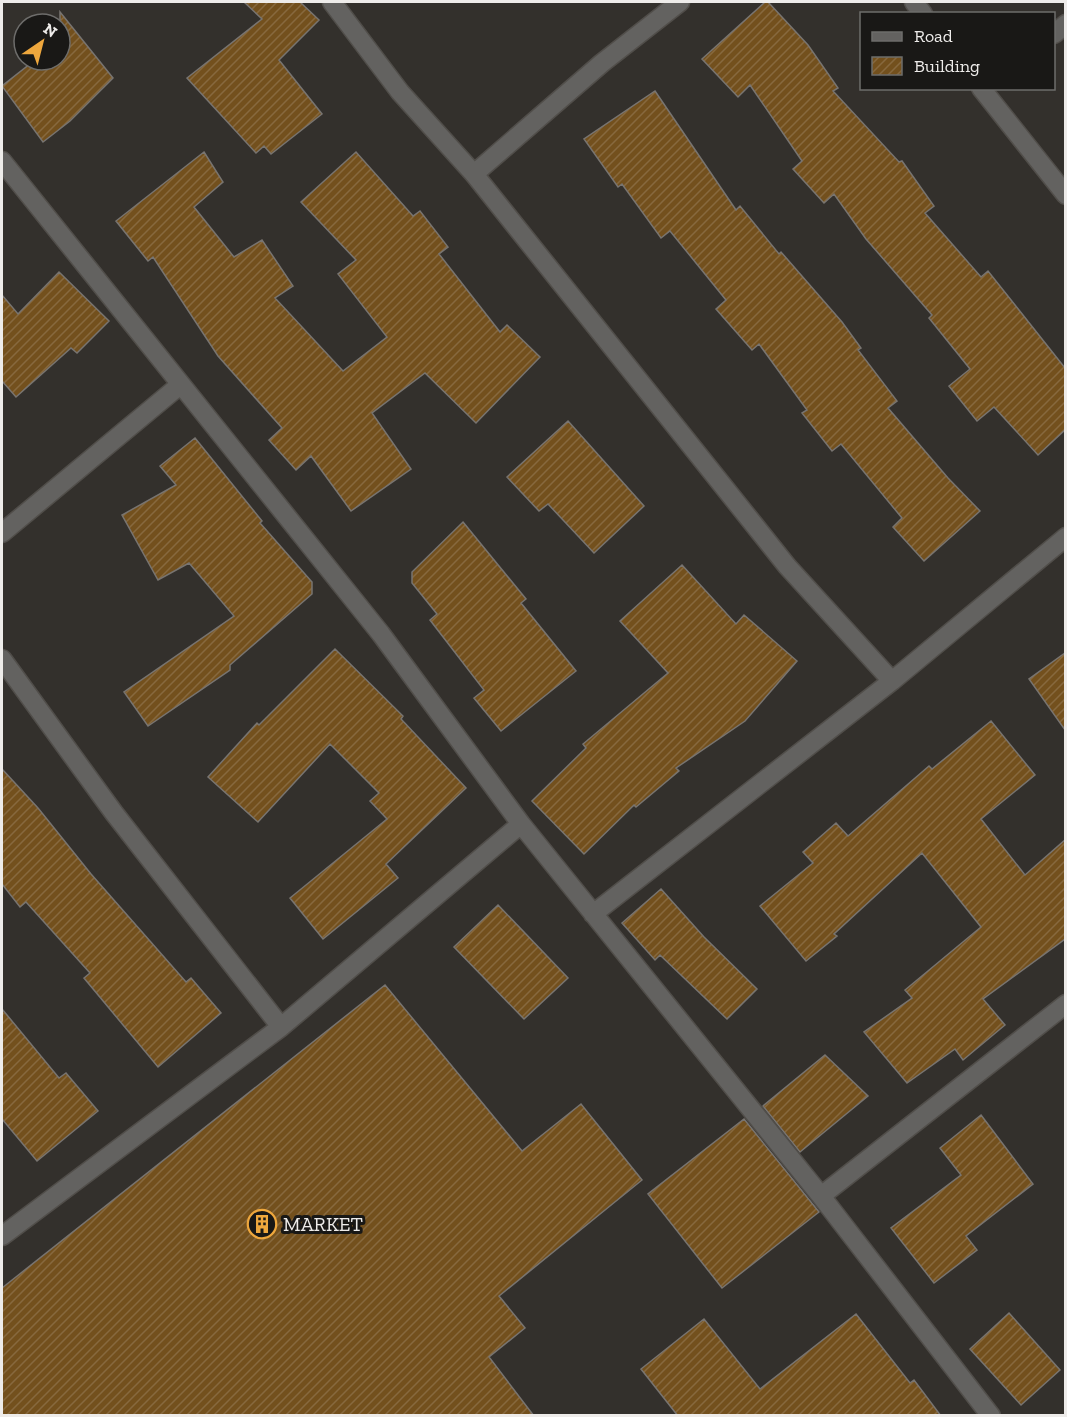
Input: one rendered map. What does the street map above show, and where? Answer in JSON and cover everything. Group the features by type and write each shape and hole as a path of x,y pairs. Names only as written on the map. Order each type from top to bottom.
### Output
{"street":[{"path":"332,2 400,92 474,174 787,566 892,681"},
{"path":"474,174 602,63 680,2"},
{"path":"983,90 1065,195"},
{"path":"2,161 381,634 520,824 821,1196 991,1416"},
{"path":"2,533 180,384"},
{"path":"594,914 892,681 1065,537"},
{"path":"2,659 114,813 281,1027"},
{"path":"2,1236 281,1027 520,824"},
{"path":"821,1196 1065,1004"}],"building":[{"path":"244,2 300,2 319,20 279,60 322,114 271,154 264,146 256,153 187,78 262,19"},
{"path":"765,2 768,2 808,45 838,88 833,91 899,162 902,161 934,206 925,213 981,277 988,271 1065,368 1065,430 1038,455 994,407 977,421 949,386 970,369 929,318 932,315 866,239 834,194 824,203 793,169 802,161 750,85 738,97 702,59"},
{"path":"72,27 113,78 70,121 43,142 2,86 20,72 72,72"},
{"path":"655,91 736,210 740,206 779,254 781,252 842,322 861,348 858,350 897,401 888,408 948,478 980,511 924,561 893,527 902,518 841,444 832,451 802,413 807,410 759,344 752,350 716,309 726,300 670,231 661,238 622,184 618,187 584,139"},
{"path":"204,152 223,182 194,207 234,257 262,240 293,286 275,298 343,371 387,337 338,274 356,260 301,202 356,152 413,216 420,211 448,247 439,254 500,332 507,325 540,357 476,423 425,373 372,413 411,469 351,511 311,456 296,470 269,440 282,428 218,356 153,257 148,261 116,221"},
{"path":"59,272 109,321 77,353 71,348 16,397 2,381 2,295 18,314"},
{"path":"568,421 644,506 594,553 548,504 539,511 507,477"},
{"path":"195,438 262,521 260,523 312,582 312,594 230,665 230,670 148,726 124,692 234,616 189,563 158,580 122,515 176,485 160,466"},
{"path":"463,522 526,599 521,603 576,671 501,731 474,698 484,690 430,620 437,614 412,583 412,572"},
{"path":"682,565 736,624 744,615 797,661 745,721 676,768 679,771 636,807 634,805 584,854 532,801 586,748 583,744 668,673 620,621"},
{"path":"335,649 403,716 401,719 466,788 386,864 398,878 323,939 290,898 387,819 370,801 379,793 330,744 258,822 208,777 257,723 259,725"},
{"path":"1065,653 1065,730 1029,679"},
{"path":"991,721 1035,775 981,819 1025,875 1065,840 1065,939 983,999 1005,1025 963,1060 955,1049 907,1083 864,1032 912,998 905,990 981,927 922,853 834,934 837,936 806,961 760,906 813,863 803,852 836,823 848,836 929,766 932,769"},
{"path":"2,769 186,982 191,978 221,1013 158,1067 84,978 90,973 26,902 20,907 2,884"},
{"path":"661,889 704,937 757,989 727,1019 660,955 655,960 622,923"},
{"path":"498,905 568,978 524,1019 454,947"},
{"name":"MARKET","path":"385,985 522,1151 581,1104 642,1180 499,1296 525,1328 489,1357 534,1416 2,1416 2,1288"},
{"path":"2,1009 59,1078 66,1073 98,1111 37,1161 2,1119"},
{"path":"825,1055 868,1096 800,1152 763,1106"},
{"path":"981,1115 1033,1184 966,1236 977,1250 934,1283 891,1228 961,1175 940,1148"},
{"path":"744,1119 819,1212 722,1288 648,1194"},
{"path":"1009,1313 1060,1370 1021,1405 970,1349"},
{"path":"856,1314 910,1383 914,1380 941,1416 678,1416 641,1369 704,1319 760,1389"}],"place":[{"name":"MARKET","path":"262,1224"}]}
